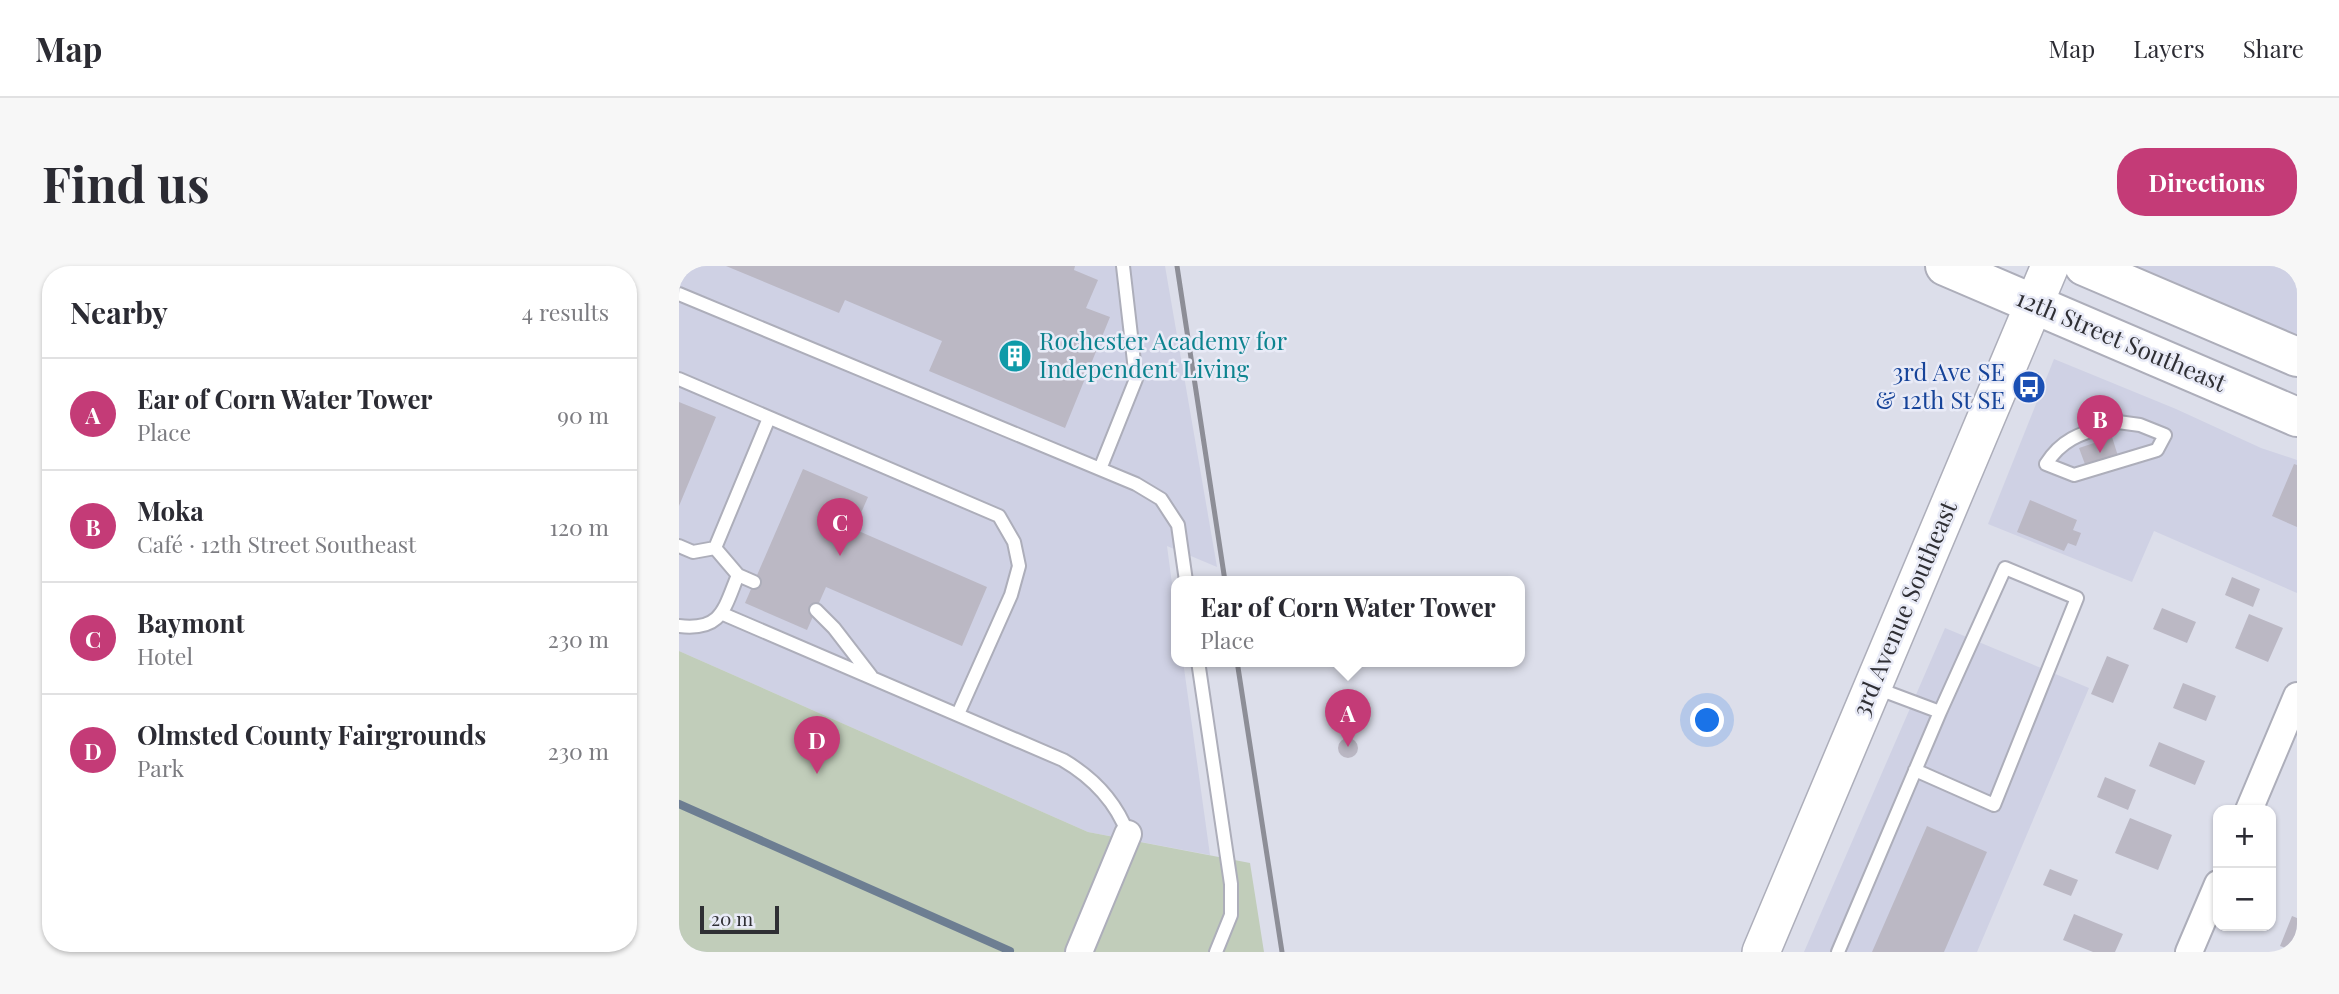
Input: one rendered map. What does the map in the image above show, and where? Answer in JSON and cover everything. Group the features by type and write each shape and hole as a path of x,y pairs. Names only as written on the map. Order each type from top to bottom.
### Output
{"main road":[{"name":"12th Street Southeast","path":"1945,266 2297,417"},
{"name":"3rd Avenue Southeast","path":"1761,952 2050,266"},
{"path":"2084,266 2297,356"}],"street":[{"path":"2251,805 2297,696"},
{"path":"1079,952 1128,834"},
{"path":"2189,952 2213,896"}],"lane":[{"path":"1100,469 1136,379 1123,266"},
{"path":"679,294 1136,484 1161,499 1178,525 1185,576"},
{"path":"679,379 999,516 1014,542 1019,566 1011,595 958,714"},
{"path":"715,548 769,418"},
{"path":"2118,422 2140,425 2165,435 2157,450 2074,475 2046,464 2055,450 2071,438 2118,422"},
{"path":"679,546 693,552 715,548"},
{"path":"715,548 738,575 754,582"},
{"path":"1838,952 1915,770 1940,712 2005,568 2077,598 1994,805 1915,770"},
{"path":"679,626 699,628 723,614 738,575"},
{"path":"816,610 834,628 871,676"},
{"path":"723,614 1063,760 1086,774 1120,815 1128,834"},
{"path":"1199,667 1231,884 1231,915 1216,952"},
{"path":"1873,687 1940,712"}],"shaded area":[{"path":"679,266 1165,266 1217,567 1167,546 1171,576 1171,667 1184,667 1210,855 1088,832 679,651"},
{"path":"2128,266 2297,266 2297,337"},
{"path":"2054,359 2176,409 2261,448 2297,460 2297,593 2154,531 2132,582 1988,524"},
{"path":"1945,628 2089,688 1977,952 1804,952"}],"green space":[{"path":"679,651 1088,832 1250,863 1264,952 679,952"}],"building":[{"name":"Rochester Academy for Independent Living","path":"726,266 1075,266 1074,270 1098,280 1086,308 1110,317 1065,428 929,371 942,341 845,300 839,313"},
{"path":"679,402 716,417 679,506"},
{"path":"2112,437 2118,456 2086,467 2079,448"},
{"path":"2294,464 2297,465 2297,527 2272,516"},
{"path":"803,469 868,497 854,529 987,587 962,646 826,587 807,630 745,603"},
{"path":"2030,500 2077,520 2073,530 2081,533 2076,546 2068,543 2064,551 2017,532"},
{"path":"2232,577 2260,589 2253,607 2225,595"},
{"path":"2162,608 2196,622 2187,643 2153,629"},
{"path":"2249,614 2283,628 2268,662 2235,648"},
{"path":"2107,656 2129,665 2113,703 2091,694"},
{"path":"2183,683 2216,696 2206,721 2173,708"},
{"path":"1348,738 1355,741 1358,748 1355,755 1348,758 1341,755 1338,748 1341,741"},
{"path":"2159,742 2205,761 2195,785 2149,766"},
{"path":"2105,777 2136,790 2128,810 2097,797"},
{"path":"2130,818 2172,835 2158,870 2115,853"},
{"path":"1927,826 1987,852 1944,952 1872,952"},
{"path":"2050,869 2078,880 2071,896 2043,885"},
{"path":"2074,914 2123,934 2115,952 2093,952 2063,940"},
{"path":"2292,916 2297,918 2297,952 2280,946"}],"waterway":[{"path":"679,804 1010,951"}],"railway":[{"path":"1177,266 1224,576"},
{"path":"1238,667 1282,952"}],"place":[{"name":"Rochester Academy for Independent Living","path":"1015,356"},
{"name":"3rd Ave SE & 12th St SE","path":"2029,387"},
{"name":"Moka","path":"2100,453"},
{"name":"Baymont","path":"840,556"},
{"name":"Ear of Corn Water Tower","path":"1348,747"},
{"name":"Olmsted County Fairgrounds","path":"817,774"}]}
